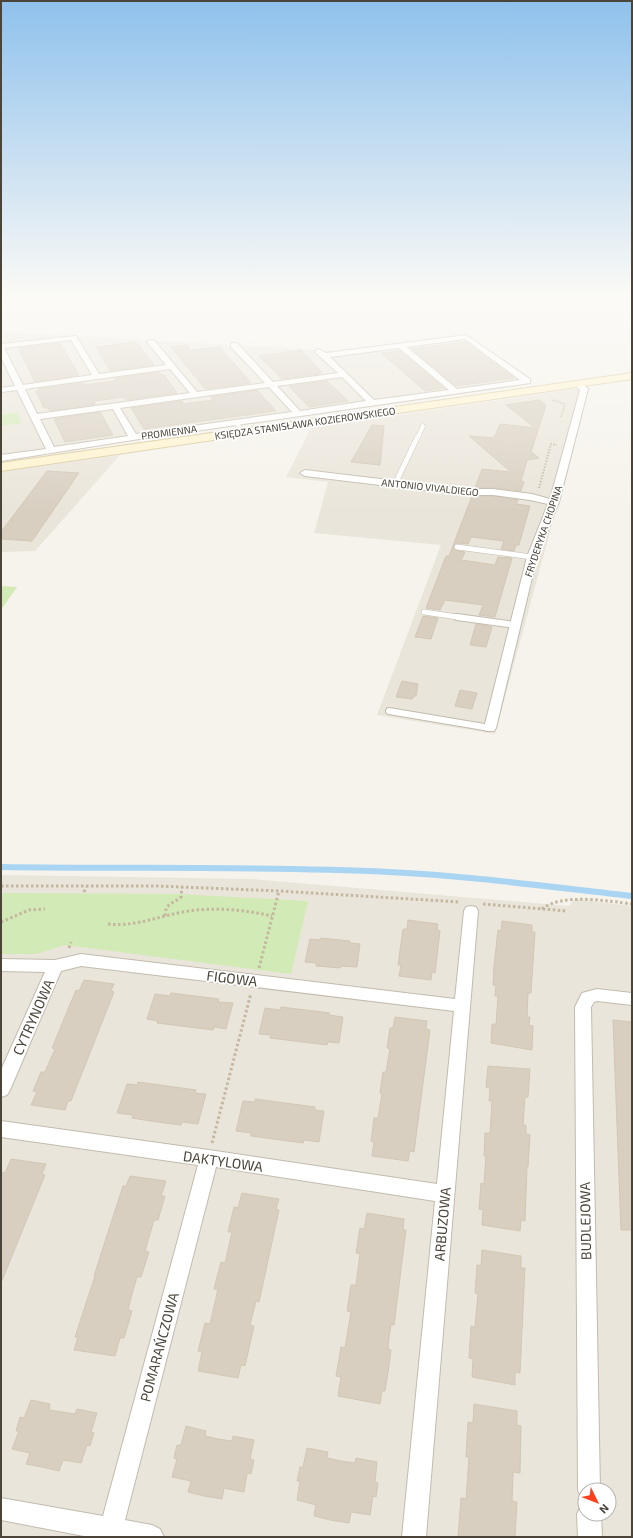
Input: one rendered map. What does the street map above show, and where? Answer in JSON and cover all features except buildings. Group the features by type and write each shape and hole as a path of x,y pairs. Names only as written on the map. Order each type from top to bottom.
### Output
{"street":[{"path":"10,367 51,450"},
{"path":"91,367 97,377"},
{"path":"1,390 171,367 195,395"},
{"path":"254,367 298,414"},
{"path":"335,367 372,403"},
{"path":"426,367 455,391"},
{"name":"PROMIENNA","path":"1,458 125,439 133,436 240,427 298,414 527,381 507,367"},
{"path":"34,417 343,375"},
{"name":"KSIĘDZA STANISŁAWA KOZIEROWSKIEGO","path":"1,467 240,427 632,376"},
{"name":"FRYDERYKA CHOPINA","path":"490,728 532,557 554,502 584,389 578,384"},
{"path":"115,406 133,436"},
{"name":"ANTONIO VIVALDIEGO","path":"304,473 464,492 492,492 554,502"},
{"name":"ARBUZOWA","path":"414,1537 462,1006 473,906"},
{"name":"FIGOWA","path":"1,965 56,966 81,960 462,1006"},
{"name":"CYTRYNOWA","path":"1,1090 56,966"},
{"name":"BUDLEJOWA","path":"589,1482 583,1007 588,997 593,996 632,999"},
{"name":"DAKTYLOWA","path":"1,1129 210,1153 445,1194"},
{"name":"POMARAŃCZOWA","path":"110,1534 210,1153"},
{"path":"1,1509 110,1534 152,1537"},
{"path":"589,1522 590,1537"}],"lane":[{"path":"395,484 423,426"},
{"path":"457,547 532,557"},
{"path":"424,612 515,625"},
{"path":"389,711 490,728"}],"path":[{"path":"547,397 565,404 561,417"},
{"path":"536,499 551,444 569,446"},
{"path":"1,886 182,887 279,891 473,906 567,911"},
{"path":"84,892 86,886"},
{"path":"166,916 165,911 168,905 181,897 182,887"},
{"path":"258,971 279,891"},
{"path":"541,909 545,905 573,898 632,904"},
{"path":"108,924 132,926 166,916 214,908 240,909 272,916"},
{"path":"1,922 28,910 45,909"},
{"path":"69,948 71,942"},
{"path":"210,1153 252,989"}],"shaded area":[{"path":"1,367 508,367 525,379 123,435 123,437 1,455"},
{"path":"587,387 589,388 495,734 377,715 441,545 314,533 328,482 286,477 311,428"},
{"path":"120,455 35,551 1,552 1,472"},
{"path":"1,875 252,879 569,906 575,899 632,906 632,1537 1,1537"}],"green space":[{"path":"17,412 22,423 1,426 1,415"},
{"path":"1,586 17,587 1,610"},
{"path":"1,893 179,894 308,901 291,974 65,945 37,954 1,954"}],"waterway":[{"path":"1,867 244,868 389,872 480,879 632,896"}]}
